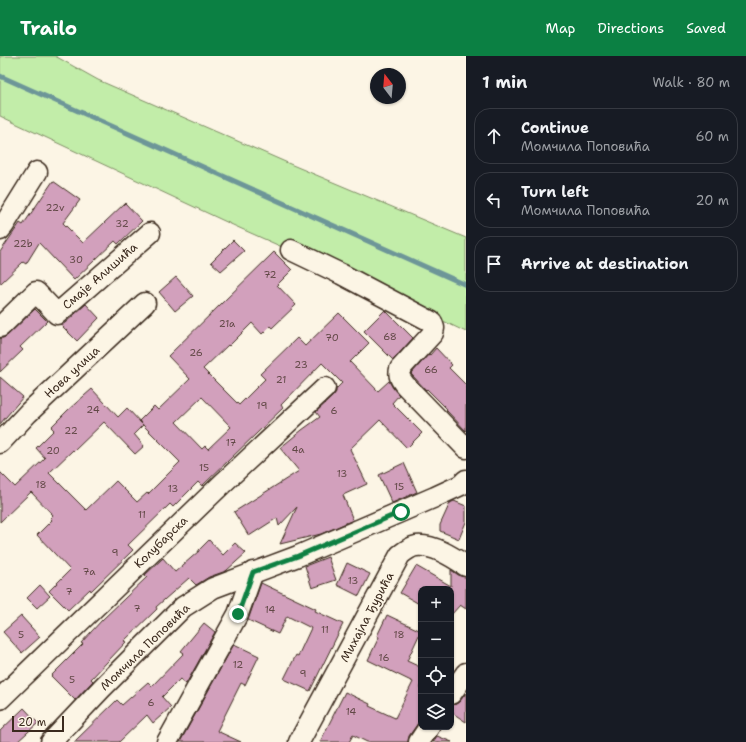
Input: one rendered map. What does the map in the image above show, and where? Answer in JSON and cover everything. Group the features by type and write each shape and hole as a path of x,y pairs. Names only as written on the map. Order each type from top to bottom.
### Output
{"street":[{"path":"0,230 37,172"},
{"name":"Смаје Алишића","path":"0,327 36,292 57,314 150,233"},
{"path":"291,250 432,322 434,328 433,333 400,369 400,378 466,448"},
{"name":"Нова улица","path":"0,443 28,413 145,303"},
{"name":"Колубарска","path":"0,699 222,484 325,388"},
{"name":"Момчила Поповића","path":"51,742 102,688 183,607 213,588 298,556 461,485 466,480"},
{"name":"Михајла Ђурића","path":"299,742 400,555 413,547 427,547 444,552 465,565"},
{"path":"167,742 238,614 253,572"},
{"path":"454,690 466,673"},
{"path":"419,742 427,730"}],"green space":[{"path":"0,56 55,56 98,80 290,164 466,238 466,332 383,292 235,226 0,116"}],"building":[{"path":"53,181 80,200 63,223 83,243 125,203 142,221 118,244 115,241 74,280 39,243 26,264 23,262 0,284 0,252 20,223 23,225"},
{"path":"233,240 244,251 221,271 211,262"},
{"path":"274,252 292,270 277,285 296,305 272,328 270,326 262,334 252,323 203,369 239,405 265,379 260,374 297,338 305,346 339,313 369,343 350,362 378,391 389,381 399,395 392,403 422,433 407,448 380,420 350,449 367,484 343,495 353,520 321,534 280,544 297,507 279,526 277,518 249,536 234,512 299,471 280,448 320,417 316,412 333,396 336,389 342,383 322,363 281,405 283,408 202,486 198,482 173,507 170,504 128,545 133,550 91,591 90,589 68,610 49,591 70,570 37,535 52,520 50,518 53,515 31,492 0,522 0,472 15,487 45,458 36,448 54,430 51,427 92,389 118,417 127,408 139,421 154,406 158,410 190,379 168,356","holes":["202,397 231,427 208,449 205,446 202,449 176,422","104,422 135,454 144,446 134,434 143,425 180,462 148,494 147,493 137,502 116,481 86,510 49,473"]},
{"path":"176,277 193,296 175,311 159,292"},
{"path":"86,304 99,318 77,341 61,325"},
{"path":"35,309 47,321 20,347 23,350 0,372 0,338 8,335"},
{"path":"385,310 413,338 393,360 364,331"},
{"path":"436,348 452,365 449,368 466,385 466,431 446,410 447,409 411,374"},
{"path":"0,377 23,397 0,424"},
{"path":"404,463 417,492 392,503 379,475"},
{"path":"454,501 466,506 466,522 459,539 440,531 440,525 450,503"},
{"path":"209,540 223,555 235,543 246,553 226,571 209,577 196,585 189,578 156,607 157,609 124,641 126,642 91,679 93,681 75,700 51,676 83,644 81,643 102,620 147,577 145,575 163,558 175,572"},
{"path":"328,557 336,580 312,588 305,566"},
{"path":"347,563 370,574 359,596 337,585"},
{"path":"416,566 451,586 418,586 418,603 400,593"},
{"path":"451,570 460,576 466,577 466,609 460,605 454,612 454,586 451,586"},
{"path":"261,583 316,609 315,611 343,624 310,691 284,679 296,655 298,656 311,628 287,616 278,634 248,620"},
{"path":"40,585 50,596 37,608 27,598"},
{"path":"387,615 418,630 418,637 407,661 418,666 418,723 409,736 408,742 367,742 353,735 349,742 320,742 345,692 370,704 369,706 395,718 413,682 368,660 379,637 377,636"},
{"path":"21,616 40,637 22,653 3,632"},
{"path":"204,623 215,632 186,684 180,679 162,697 171,707 153,723 147,715 119,742 74,742 117,700 122,705 148,682 152,686 184,653 181,651"},
{"path":"234,644 259,656 245,685 241,683 217,731 241,742 180,742"},
{"path":"466,693 466,722 454,714 454,704 460,701"},
{"path":"24,708 38,723 17,742 0,742 0,731"},
{"path":"437,736 452,742 433,742"}],"waterway":[{"path":"0,76 466,285"}],"route":[{"path":"238,614 253,572 298,556 401,512"}]}
